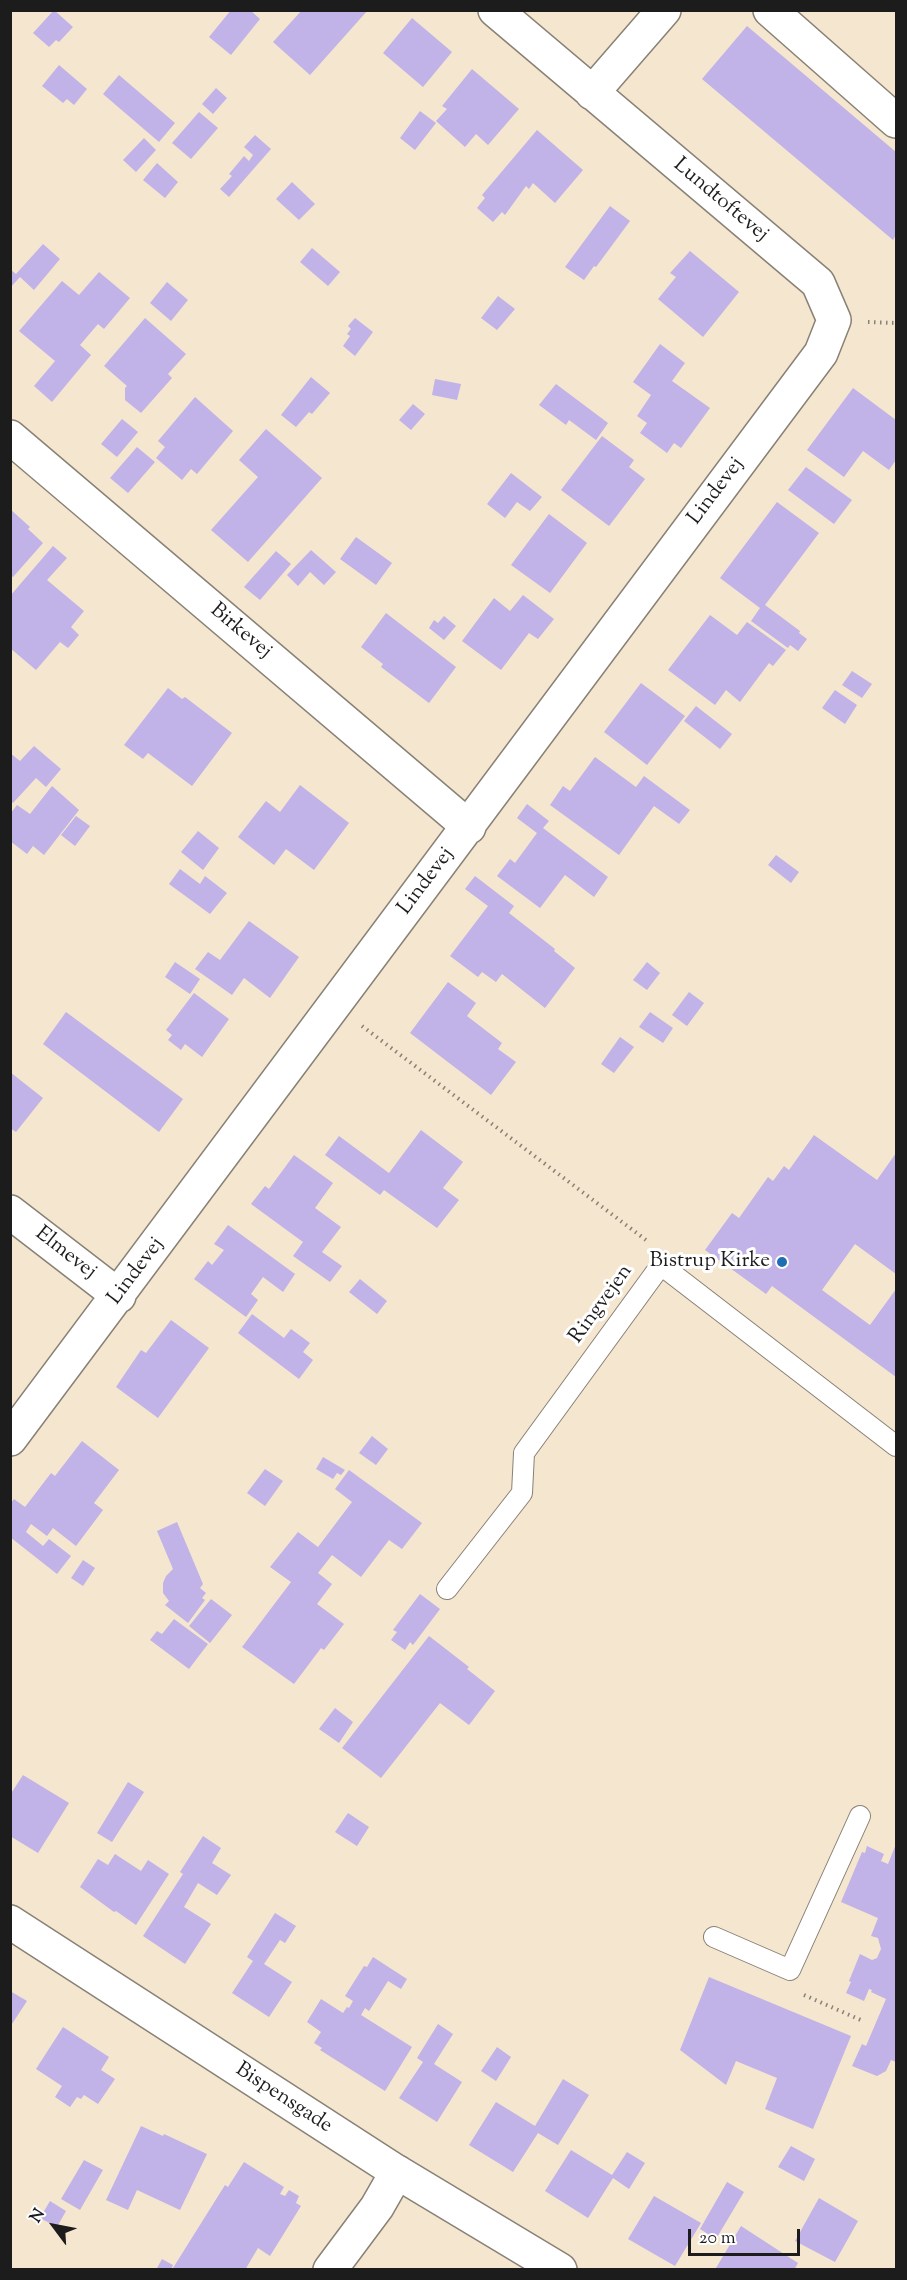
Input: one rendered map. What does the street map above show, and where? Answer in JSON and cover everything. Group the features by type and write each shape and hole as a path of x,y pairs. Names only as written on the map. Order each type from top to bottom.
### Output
{"street":[{"name":"Lundtoftevej","path":"495,10 818,283 834,320"},
{"path":"592,93 664,10"},
{"path":"770,10 897,121"},
{"name":"Lindevej","path":"10,1438 119,1296 821,353 834,320"},
{"name":"Birkevej","path":"10,437 469,827"},
{"name":"Elmevej","path":"10,1212 119,1296"},
{"name":"Bispensgade","path":"10,1922 397,2172 560,2270"},
{"path":"330,2270 377,2207 397,2172"}],"lane":[{"name":"Ringvejen","path":"447,1589 522,1493 524,1453 661,1265 897,1446"},
{"path":"714,1937 790,1970 860,1816"}],"path":[{"path":"335,1006 654,1246 661,1265"},
{"path":"790,1970 804,1995 863,2021"}],"building":[{"path":"54,10 73,27 59,42 56,40 49,47 33,33"},
{"path":"231,10 250,10 260,19 231,55 209,37"},
{"path":"302,10 368,10 310,75 273,42"},
{"path":"412,18 452,52 423,87 383,53"},
{"path":"747,26 896,152 896,235 893,240 702,79"},
{"path":"59,65 87,89 74,105 67,99 63,103 42,86"},
{"path":"472,69 519,109 488,145 476,134 465,147 436,121 447,109 442,106"},
{"path":"119,75 175,123 159,142 103,94"},
{"path":"216,88 227,98 213,114 202,104"},
{"path":"420,111 436,123 415,150 400,138"},
{"path":"199,112 218,128 191,159 172,143"},
{"path":"537,130 583,170 555,203 533,183 529,189 526,186 505,215 502,212 493,222 477,208 485,198 482,195"},
{"path":"255,135 271,149 229,197 220,189 232,176 229,174 244,156 249,161 253,155 244,147"},
{"path":"144,138 156,150 136,172 123,160"},
{"path":"157,163 178,182 165,198 143,180"},
{"path":"292,182 315,204 299,220 276,199"},
{"path":"610,206 630,221 584,280 565,267"},
{"path":"43,244 60,259 34,290 20,277 10,288 10,269 16,274"},
{"path":"312,248 340,272 328,286 300,262"},
{"path":"690,251 739,292 703,337 658,299 676,277 670,273"},
{"path":"99,272 130,298 104,329 98,324 80,345 91,355 52,402 34,386 55,361 19,331 62,281 79,295"},
{"path":"167,282 188,300 171,321 150,303"},
{"path":"498,296 515,309 497,330 481,318"},
{"path":"145,318 186,354 168,374 172,378 141,413 125,400 127,386 104,366"},
{"path":"355,318 373,332 355,356 343,346 350,336 347,334 351,329 348,326"},
{"path":"660,344 685,363 672,381 710,408 681,448 674,443 667,453 640,433 647,423 637,416 651,395 633,382"},
{"path":"311,377 330,393 312,414 309,412 296,427 281,415"},
{"path":"435,379 461,384 457,400 432,395"},
{"path":"556,384 608,423 596,440 569,420 566,425 539,405"},
{"path":"853,388 896,420 896,460 889,470 863,451 844,477 807,450"},
{"path":"195,397 233,431 197,474 191,469 182,480 156,458 165,447 158,441"},
{"path":"413,404 425,414 411,430 399,420"},
{"path":"122,419 138,432 117,457 101,444"},
{"path":"266,429 322,478 248,562 211,530 258,477 239,460"},
{"path":"602,436 634,460 629,467 645,479 609,526 561,490"},
{"path":"137,447 155,462 128,493 110,478"},
{"path":"806,467 852,500 834,524 788,490"},
{"path":"511,473 542,497 530,511 517,502 505,518 487,504"},
{"path":"777,502 819,533 765,605 800,631 799,633 807,639 798,651 790,645 788,648 751,621 760,608 720,578"},
{"path":"10,509 30,527 28,529 43,543 13,577 10,575"},
{"path":"549,514 587,543 550,593 511,565"},
{"path":"356,537 392,563 376,585 340,559"},
{"path":"53,546 67,558 47,580 84,611 71,627 79,635 68,648 60,642 36,670 10,648 10,596"},
{"path":"311,550 336,572 324,585 310,572 298,586 287,575"},
{"path":"276,551 291,564 260,600 244,587"},
{"path":"523,595 554,619 538,639 529,633 501,670 462,641 494,598 510,611"},
{"path":"386,613 456,667 429,703 381,667 383,664 361,647"},
{"path":"710,615 737,635 747,622 786,650 773,666 769,663 740,702 726,690 715,705 668,670"},
{"path":"444,616 456,626 444,640 429,628 434,620 438,623"},
{"path":"852,671 872,684 862,698 842,685"},
{"path":"641,683 685,716 647,765 604,732"},
{"path":"168,688 182,699 185,697 232,733 192,786 148,753 143,759 124,745"},
{"path":"835,690 857,705 845,724 822,708"},
{"path":"696,706 732,734 720,749 684,721"},
{"path":"34,746 61,769 46,787 36,778 13,803 10,800 10,753 20,761"},
{"path":"595,757 636,787 644,776 690,810 679,824 654,806 619,855 550,805 563,786 570,791"},
{"path":"300,785 349,823 314,870 286,849 274,865 238,837 266,801 280,812"},
{"path":"52,786 79,810 44,855 33,846 27,854 10,841 10,814 17,805 30,814"},
{"path":"527,804 549,821 543,828 608,877 594,897 565,875 540,908 497,876 510,859 515,863 537,833 517,818"},
{"path":"76,816 90,826 75,846 61,835"},
{"path":"198,831 219,848 203,870 181,852"},
{"path":"776,855 799,872 791,883 768,865"},
{"path":"180,869 200,884 205,876 227,893 210,914 169,884"},
{"path":"475,876 514,906 509,913 575,968 545,1008 502,974 496,982 482,972 478,977 450,956 488,906 465,889"},
{"path":"249,921 299,957 270,998 244,978 232,995 195,969 208,952 220,960"},
{"path":"175,962 200,979 190,994 165,977"},
{"path":"647,962 660,973 647,990 633,980"},
{"path":"448,982 476,1003 467,1016 502,1043 498,1049 516,1062 491,1095 410,1033"},
{"path":"689,992 704,1003 687,1026 672,1015"},
{"path":"194,993 229,1019 202,1057 185,1044 181,1050 168,1040 172,1035 166,1030"},
{"path":"66,1012 183,1099 159,1132 43,1044"},
{"path":"650,1012 673,1028 663,1043 639,1027"},
{"path":"620,1037 634,1047 614,1073 601,1064"},
{"path":"10,1072 43,1098 16,1132 10,1128"},
{"path":"421,1130 463,1162 443,1188 459,1200 437,1228 384,1190 380,1195 325,1155 339,1136 389,1173"},
{"name":"Bistrup Kirke","path":"814,1135 877,1180 896,1153 896,1274 855,1244 822,1290 870,1325 896,1289 896,1377 772,1286 766,1294 705,1250 732,1213 739,1218 768,1177 773,1181 784,1166 789,1170"},
{"path":"294,1155 333,1183 315,1208 341,1227 322,1252 342,1266 330,1282 293,1256 303,1242 251,1204 265,1186 269,1189"},
{"path":"228,1225 295,1274 283,1292 263,1277 251,1294 258,1300 246,1317 194,1279 208,1261 212,1265 224,1250 214,1244"},
{"path":"360,1279 387,1301 377,1314 349,1292"},
{"path":"252,1314 284,1338 291,1329 310,1343 303,1352 313,1360 299,1379 238,1333"},
{"path":"171,1320 209,1348 158,1418 116,1387 141,1350 146,1353"},
{"path":"372,1436 388,1449 376,1465 359,1453"},
{"path":"82,1441 119,1470 94,1503 103,1510 76,1546 53,1528 47,1536 31,1524 26,1532 43,1546 49,1539 71,1556 57,1574 10,1537 10,1504 14,1499 25,1507 51,1473 55,1476"},
{"path":"323,1457 345,1470 341,1475 337,1473 333,1479 316,1469"},
{"path":"265,1469 283,1481 265,1506 247,1493"},
{"path":"349,1470 422,1523 402,1549 389,1540 361,1577 332,1555 318,1573 332,1584 317,1604 344,1624 324,1650 321,1648 294,1684 242,1647 291,1582 270,1567 298,1532 318,1547 352,1502 335,1489"},
{"path":"177,1522 203,1584 200,1588 206,1593 202,1598 205,1600 188,1623 165,1605 169,1601 163,1593 163,1583 173,1569 157,1531"},
{"path":"83,1560 95,1568 83,1586 71,1578"},
{"path":"420,1594 440,1609 413,1645 410,1642 405,1650 391,1640 397,1632 393,1630"},
{"path":"211,1599 232,1615 210,1643 189,1626"},
{"path":"174,1619 208,1644 189,1669 150,1640 157,1631 162,1634"},
{"path":"429,1636 495,1691 469,1725 440,1703 381,1778 342,1748"},
{"path":"335,1708 353,1722 339,1743 319,1729"},
{"path":"23,1775 69,1803 38,1853 10,1836 10,1795"},
{"path":"128,1782 144,1792 112,1842 97,1833"},
{"path":"348,1813 369,1827 357,1846 335,1832"},
{"path":"203,1836 221,1848 212,1863 231,1875 217,1895 198,1883 184,1907 211,1924 185,1964 143,1936 183,1874 180,1872"},
{"path":"896,1844 896,2062 891,2060 886,2071 877,2076 852,2066 862,2044 866,2046 886,1999 869,1989 864,2001 846,1993 860,1954 872,1960 877,1958 881,1949 878,1938 871,1936 878,1918 841,1902 862,1852 865,1853 867,1846 884,1854 881,1861 888,1864"},
{"path":"115,1854 141,1871 148,1860 169,1874 136,1925 80,1887 98,1859 108,1865"},
{"path":"275,1913 296,1926 285,1943 280,1940 264,1964 292,1982 269,2017 232,1993 253,1961 247,1957"},
{"path":"373,1957 407,1979 401,1989 388,1981 369,2011 365,2008 361,2015 412,2047 385,2091 320,2050 322,2048 314,2043 321,2032 307,2022 321,1999 343,2013 347,2007 349,2008 353,2001 345,1996 364,1966 367,1967"},
{"path":"709,1977 851,2036 813,2129 765,2109 777,2078 736,2061 726,2085 680,2050"},
{"path":"10,1991 27,2001 10,2027"},
{"path":"438,2024 453,2034 434,2064 462,2082 437,2122 399,2098 423,2062 417,2058"},
{"path":"63,2027 109,2057 101,2070 115,2079 98,2104 84,2095 81,2099 77,2097 70,2107 55,2097 62,2086 36,2069"},
{"path":"497,2047 511,2057 496,2081 481,2071"},
{"path":"563,2079 589,2095 558,2145 538,2133 513,2172 469,2145 496,2102 535,2126"},
{"path":"141,2126 207,2154 180,2210 137,2190 128,2210 106,2200"},
{"path":"791,2146 815,2159 804,2181 778,2167"},
{"path":"571,2150 612,2175 627,2152 645,2163 629,2189 613,2178 588,2218 545,2191"},
{"path":"84,2160 103,2170 80,2210 61,2199"},
{"path":"244,2162 284,2187 280,2194 285,2196 289,2190 299,2196 296,2203 301,2206 270,2256 258,2248 245,2270 173,2268 225,2185 228,2187"},
{"path":"727,2182 744,2192 716,2239 700,2229"},
{"path":"654,2196 701,2223 675,2266 628,2239"},
{"path":"819,2198 858,2221 835,2262 795,2241"},
{"path":"50,2201 66,2211 57,2227 40,2218"},
{"path":"741,2226 798,2263 794,2270 719,2270 716,2268"},
{"path":"162,2259 173,2265 171,2270 156,2270"}],"place":[{"name":"Bistrup Kirke","path":"782,1262"}]}
